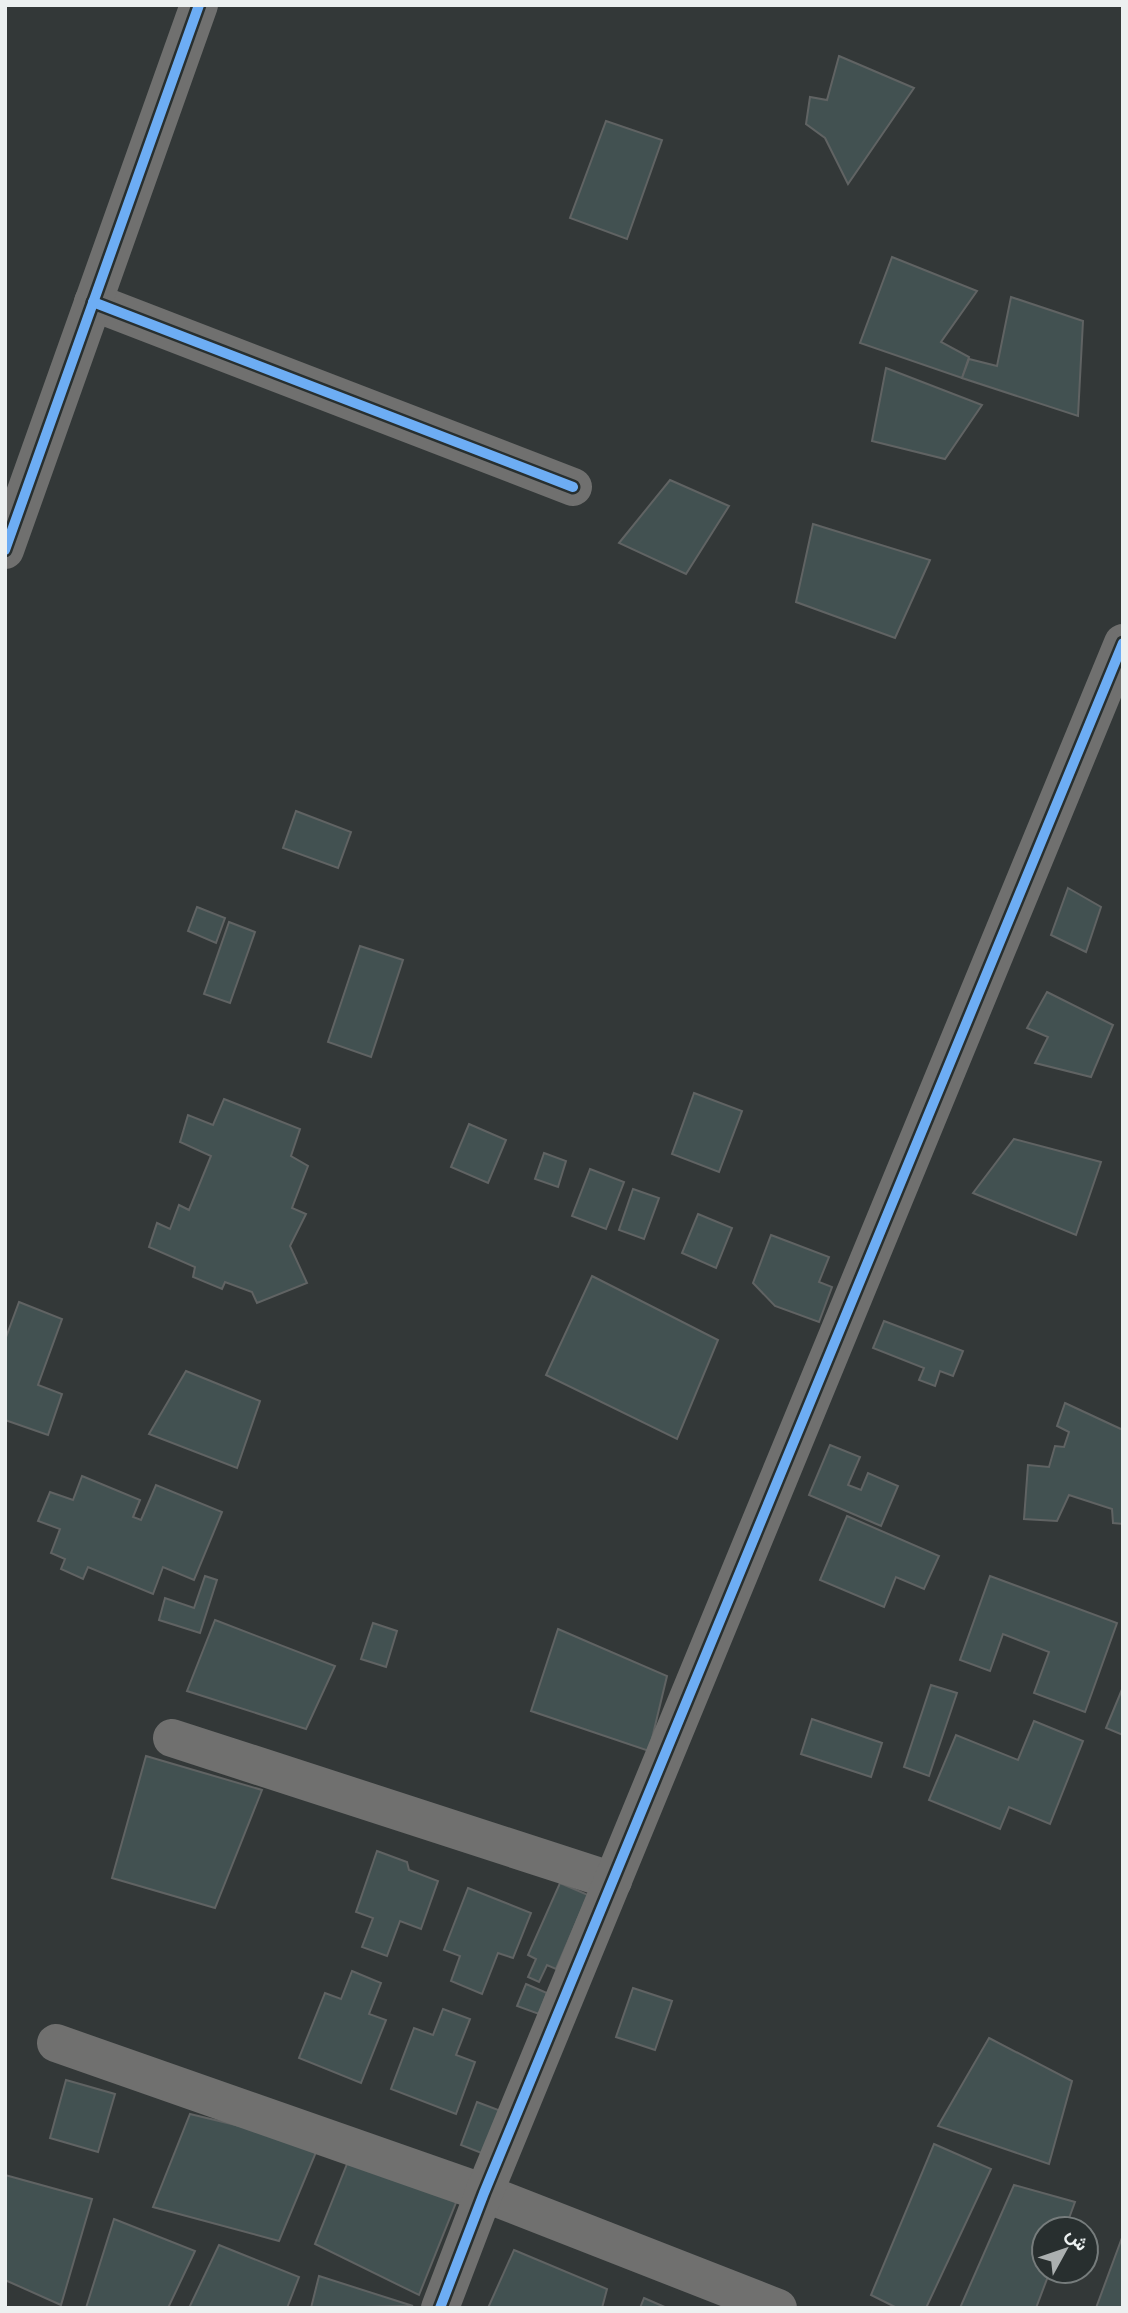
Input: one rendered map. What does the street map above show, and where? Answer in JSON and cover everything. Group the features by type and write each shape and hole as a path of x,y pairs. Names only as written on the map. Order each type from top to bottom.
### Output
{"street":[{"path":"5,550 199,5"},
{"path":"93,303 573,486"},
{"path":"440,2308 484,2193 612,1881 1120,656"},
{"path":"172,1738 612,1881"},
{"path":"57,2043 484,2193 778,2308"}],"building":[{"path":"839,56 914,88 848,184 825,138 806,124 810,97 827,100"},
{"path":"606,121 662,140 627,239 570,218"},
{"path":"892,257 977,291 941,342 969,357 962,378 860,343"},
{"path":"1011,297 1083,321 1078,416 962,378 969,359 997,366"},
{"path":"886,368 982,405 945,459 872,441"},
{"path":"670,480 729,506 686,574 619,543"},
{"path":"813,524 930,560 895,638 796,602"},
{"path":"296,811 351,832 338,868 283,848"},
{"path":"1068,888 1101,907 1086,952 1051,935"},
{"path":"197,907 225,918 216,943 188,931"},
{"path":"229,922 255,932 230,1003 204,994"},
{"path":"360,946 403,960 371,1057 328,1042"},
{"path":"1047,992 1113,1025 1091,1077 1035,1063 1048,1037 1027,1028"},
{"path":"694,1093 742,1111 719,1172 672,1154"},
{"path":"224,1099 300,1129 291,1156 308,1166 292,1208 306,1214 290,1246 307,1283 257,1303 252,1292 225,1282 222,1289 193,1277 195,1267 149,1247 157,1223 170,1229 179,1205 189,1210 211,1156 180,1142 188,1115 213,1125"},
{"path":"469,1124 506,1140 488,1183 451,1167"},
{"path":"1014,1139 1101,1162 1076,1235 973,1193"},
{"path":"544,1153 566,1161 558,1187 535,1179"},
{"path":"590,1169 624,1182 606,1229 572,1216"},
{"path":"633,1189 659,1198 644,1239 619,1230"},
{"path":"698,1214 732,1228 716,1268 682,1253"},
{"path":"771,1235 829,1257 819,1282 832,1287 819,1322 775,1306 753,1283"},
{"path":"592,1276 718,1340 677,1439 546,1375"},
{"path":"19,1302 62,1319 38,1385 62,1394 48,1435 5,1420 5,1340"},
{"path":"884,1321 963,1351 953,1376 940,1371 935,1386 919,1380 924,1368 873,1348"},
{"path":"186,1371 260,1401 237,1468 149,1434"},
{"path":"1065,1403 1123,1430 1123,1524 1113,1523 1112,1509 1069,1495 1057,1521 1024,1519 1028,1465 1049,1467 1055,1446 1064,1447 1069,1432 1057,1426"},
{"path":"830,1445 860,1457 848,1485 861,1490 868,1473 898,1486 881,1526 809,1495"},
{"path":"82,1476 140,1500 133,1517 141,1520 156,1485 222,1512 194,1580 163,1567 153,1594 88,1567 83,1579 61,1569 65,1559 51,1553 60,1529 38,1521 50,1492 73,1500"},
{"path":"847,1516 939,1556 924,1589 896,1577 884,1607 820,1580"},
{"path":"205,1576 217,1580 200,1633 159,1620 165,1598 194,1608"},
{"path":"990,1576 1117,1623 1085,1712 1034,1693 1049,1652 1003,1634 990,1671 960,1660"},
{"path":"215,1620 335,1666 306,1729 187,1691"},
{"path":"373,1623 397,1631 386,1667 361,1659"},
{"path":"558,1629 667,1676 649,1751 531,1711"},
{"path":"931,1685 957,1693 929,1776 904,1767"},
{"path":"1123,1687 1123,1735 1106,1728"},
{"path":"812,1719 882,1743 871,1777 801,1754"},
{"path":"1034,1721 1083,1741 1050,1824 1009,1807 1000,1829 929,1800 956,1735 1018,1760"},
{"path":"146,1756 262,1790 215,1908 112,1878"},
{"path":"377,1851 407,1862 409,1870 438,1881 421,1929 400,1921 387,1956 362,1947 373,1918 356,1912"},
{"path":"560,1883 588,1895 556,1969 547,1965 539,1982 528,1977 536,1959 528,1955"},
{"path":"468,1888 531,1913 513,1958 498,1953 482,1994 451,1981 460,1956 444,1950"},
{"path":"352,1971 381,1983 369,2014 386,2020 361,2083 299,2058 325,1993 341,1999"},
{"path":"526,1984 547,1993 539,2014 517,2006"},
{"path":"633,1988 672,2001 655,2050 616,2037"},
{"path":"443,2009 470,2019 456,2055 475,2062 456,2114 391,2089 414,2028 433,2035"},
{"path":"989,2038 1072,2081 1049,2164 938,2126"},
{"path":"66,2080 115,2094 98,2152 50,2138"},
{"path":"477,2102 501,2111 484,2154 461,2145"},
{"path":"190,2114 319,2145 279,2241 153,2207"},
{"path":"934,2144 991,2169 926,2308 897,2308 871,2295"},
{"path":"349,2159 459,2195 419,2295 315,2244"},
{"path":"5,2175 92,2199 61,2305 5,2280"},
{"path":"1014,2185 1075,2202 1070,2215 1030,2215 1030,2285 1045,2285 1036,2308 960,2308"},
{"path":"114,2219 195,2251 168,2308 86,2308"},
{"path":"1123,2235 1123,2308 1096,2308"},
{"path":"219,2245 299,2277 287,2308 189,2308"},
{"path":"514,2250 607,2289 602,2308 488,2308"},
{"path":"319,2276 413,2306 311,2308"},
{"path":"644,2298 667,2308 640,2308"}],"cycle path":[{"path":"5,550 199,5"},
{"path":"93,302 573,487"},
{"path":"440,2308 484,2193 1123,643"}]}
